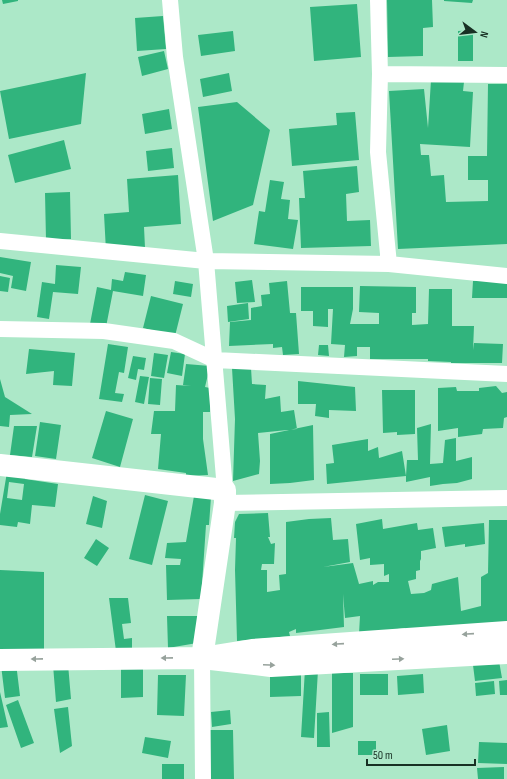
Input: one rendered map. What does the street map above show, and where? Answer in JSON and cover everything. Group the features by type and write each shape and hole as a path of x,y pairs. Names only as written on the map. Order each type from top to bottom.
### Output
{"street":[{"path":"170,0 175,57 206,261 225,497 202,658 203,779"},
{"path":"378,0 380,74 378,152 389,264"},
{"path":"380,74 507,75"},
{"path":"0,241 206,261 389,264 507,276"},
{"path":"0,329 112,332 174,341 215,360 507,374"},
{"path":"0,465 225,497 507,498"},
{"path":"202,658 252,650 507,632"},
{"path":"0,660 202,658 271,666 507,653"}],"building":[{"path":"2,0 18,0 18,1 3,4"},
{"path":"387,0 432,0 433,27 423,28 423,56 388,57"},
{"path":"444,0 473,0 472,3"},
{"path":"357,4 361,57 314,61 310,7"},
{"path":"163,16 166,49 137,51 135,18"},
{"path":"473,30 473,61 458,61 458,31"},
{"path":"233,31 235,51 201,56 198,35"},
{"path":"164,51 168,69 142,76 138,57"},
{"path":"86,73 81,124 9,139 0,91"},
{"path":"229,73 232,91 203,97 200,79"},
{"path":"431,80 464,82 463,91 473,92 470,147 420,144 421,155 429,155 431,176 444,175 446,202 488,201 488,180 468,180 468,156 487,156 488,84 507,84 507,244 398,249 389,91 424,89 428,128"},
{"path":"237,102 270,130 253,205 213,221 198,107"},
{"path":"169,109 172,129 145,134 142,114"},
{"path":"355,112 359,160 292,166 289,129 337,125 336,113"},
{"path":"64,140 71,169 15,183 8,155"},
{"path":"172,148 174,168 148,171 146,151"},
{"path":"357,166 359,192 346,194 347,221 370,220 371,246 301,248 299,198 305,198 303,171"},
{"path":"178,175 181,224 144,227 145,248 106,251 104,214 129,212 127,179"},
{"path":"270,180 284,182 281,199 290,200 288,219 298,220 293,249 254,244 259,211 265,212"},
{"path":"70,192 71,239 46,240 45,193"},
{"path":"0,257 31,262 26,291 11,288 13,276 0,273"},
{"path":"56,265 81,267 78,294 53,292 49,319 37,317 42,282 55,284"},
{"path":"125,272 146,275 143,296 113,291 106,327 90,324 97,287 111,290 112,279 123,281"},
{"path":"0,276 10,278 8,292 0,291"},
{"path":"252,280 255,302 237,303 235,282"},
{"path":"175,281 193,284 191,297 173,294"},
{"path":"287,281 290,313 296,313 299,354 283,355 282,347 273,348 273,344 229,346 230,322 251,320 251,308 262,306 261,295 270,294 269,283"},
{"path":"473,281 507,281 507,298 472,298"},
{"path":"360,286 416,287 416,313 412,313 412,325 428,324 429,289 452,289 452,326 474,326 473,350 474,343 503,344 502,363 451,363 428,361 428,359 370,359 370,347 357,347 357,356 344,357 345,345 331,344 333,309 328,309 328,327 313,326 313,311 301,311 301,287 353,287 353,309 350,324 379,324 379,313 359,312"},
{"path":"151,296 183,304 175,336 143,328"},
{"path":"248,303 249,319 228,322 227,306"},
{"path":"108,344 128,347 124,373 119,372 115,393 124,394 122,402 99,399"},
{"path":"319,345 328,345 329,356 318,355"},
{"path":"29,349 75,353 72,386 53,385 54,371 26,374"},
{"path":"171,352 185,354 182,376 167,373"},
{"path":"154,353 168,355 164,378 151,376"},
{"path":"133,356 146,358 144,370 138,369 136,380 128,378"},
{"path":"186,364 210,366 205,387 210,388 210,412 203,412 203,439 208,475 186,476 186,473 158,469 161,434 151,434 154,411 175,411 176,385 191,386 183,385"},
{"path":"232,368 251,368 252,384 266,385 265,399 280,396 281,412 294,410 297,429 258,433 260,461 259,474 233,481 235,419"},
{"path":"140,376 149,377 144,404 135,402"},
{"path":"150,378 162,379 160,405 148,404"},
{"path":"0,379 5,397 32,414 10,415 9,427 0,426"},
{"path":"298,381 355,387 356,411 329,410 329,418 315,416 316,404 298,404"},
{"path":"496,386 502,393 507,392 507,417 504,418 503,428 483,429 482,434 458,437 458,428 438,431 438,388 456,387 457,391 479,391 479,388"},
{"path":"382,390 415,390 415,434 397,435 397,432 383,433"},
{"path":"106,411 133,419 120,467 92,458"},
{"path":"40,422 61,425 56,459 35,456"},
{"path":"431,424 430,464 443,463 445,440 456,438 456,461 472,457 472,479 457,483 430,486 430,477 406,482 407,460 418,460 417,428"},
{"path":"313,425 314,480 270,484 270,434"},
{"path":"14,426 37,426 32,457 10,455"},
{"path":"368,439 368,451 378,447 379,458 402,451 406,476 327,484 326,464 334,463 332,445"},
{"path":"7,472 25,475 25,479 58,484 55,507 32,505 30,524 18,522 17,527 0,525 0,514","holes":["9,482 24,484 22,500 7,498"]},
{"path":"145,495 168,501 152,565 129,559"},
{"path":"93,496 107,501 102,528 86,524"},
{"path":"194,496 211,497 209,525 206,525 201,599 167,600 166,565 180,565 181,559 165,558 167,543 186,542"},
{"path":"268,513 270,537 268,537 271,544 275,543 274,564 262,564 261,570 267,570 267,592 280,590 279,575 286,574 286,522 309,519 331,518 333,540 348,539 350,562 323,567 353,563 359,584 373,581 373,585 378,582 389,582 389,574 384,576 384,564 370,565 370,558 360,560 356,524 382,519 383,529 417,523 418,530 433,528 436,548 421,551 420,570 416,571 416,579 408,581 411,594 424,593 431,590 432,584 458,577 461,611 481,606 481,577 488,573 489,520 507,520 507,622 406,632 405,628 359,634 360,616 345,618 343,594 344,627 296,633 296,629 289,632 290,636 237,641 235,570 236,538 234,538 235,522 239,514"},
{"path":"484,523 485,544 465,547 465,544 445,547 442,527"},
{"path":"96,539 109,548 97,566 84,558"},
{"path":"0,570 44,572 44,652 0,652"},
{"path":"109,598 128,598 131,623 122,624 124,639 132,638 132,649 116,651"},
{"path":"167,616 199,616 197,643 168,648"},
{"path":"499,661 502,678 475,681 473,665"},
{"path":"16,663 20,696 5,698 1,665"},
{"path":"68,664 71,699 56,702 53,665"},
{"path":"121,667 143,667 143,697 121,698"},
{"path":"301,669 301,696 270,697 270,670"},
{"path":"305,669 318,670 314,738 301,737"},
{"path":"332,673 353,673 353,727 332,733"},
{"path":"360,674 388,674 388,695 360,695"},
{"path":"423,674 424,693 398,695 397,676"},
{"path":"158,675 186,675 184,716 157,715"},
{"path":"507,680 507,695 500,695 499,681"},
{"path":"494,681 495,694 476,696 475,683"},
{"path":"0,692 8,727 0,728"},
{"path":"18,700 34,743 21,748 6,705"},
{"path":"68,707 72,746 60,753 54,709"},
{"path":"230,710 231,724 212,727 211,712"},
{"path":"329,712 330,747 317,747 317,713"},
{"path":"447,725 450,751 426,755 422,729"},
{"path":"206,730 233,730 234,779 207,779"},
{"path":"145,737 171,741 168,758 142,753"},
{"path":"358,741 376,741 376,755 358,755"},
{"path":"479,742 507,743 507,764 478,763"},
{"path":"162,764 184,764 184,779 162,779"},
{"path":"504,767 504,779 478,779 477,768"}]}
